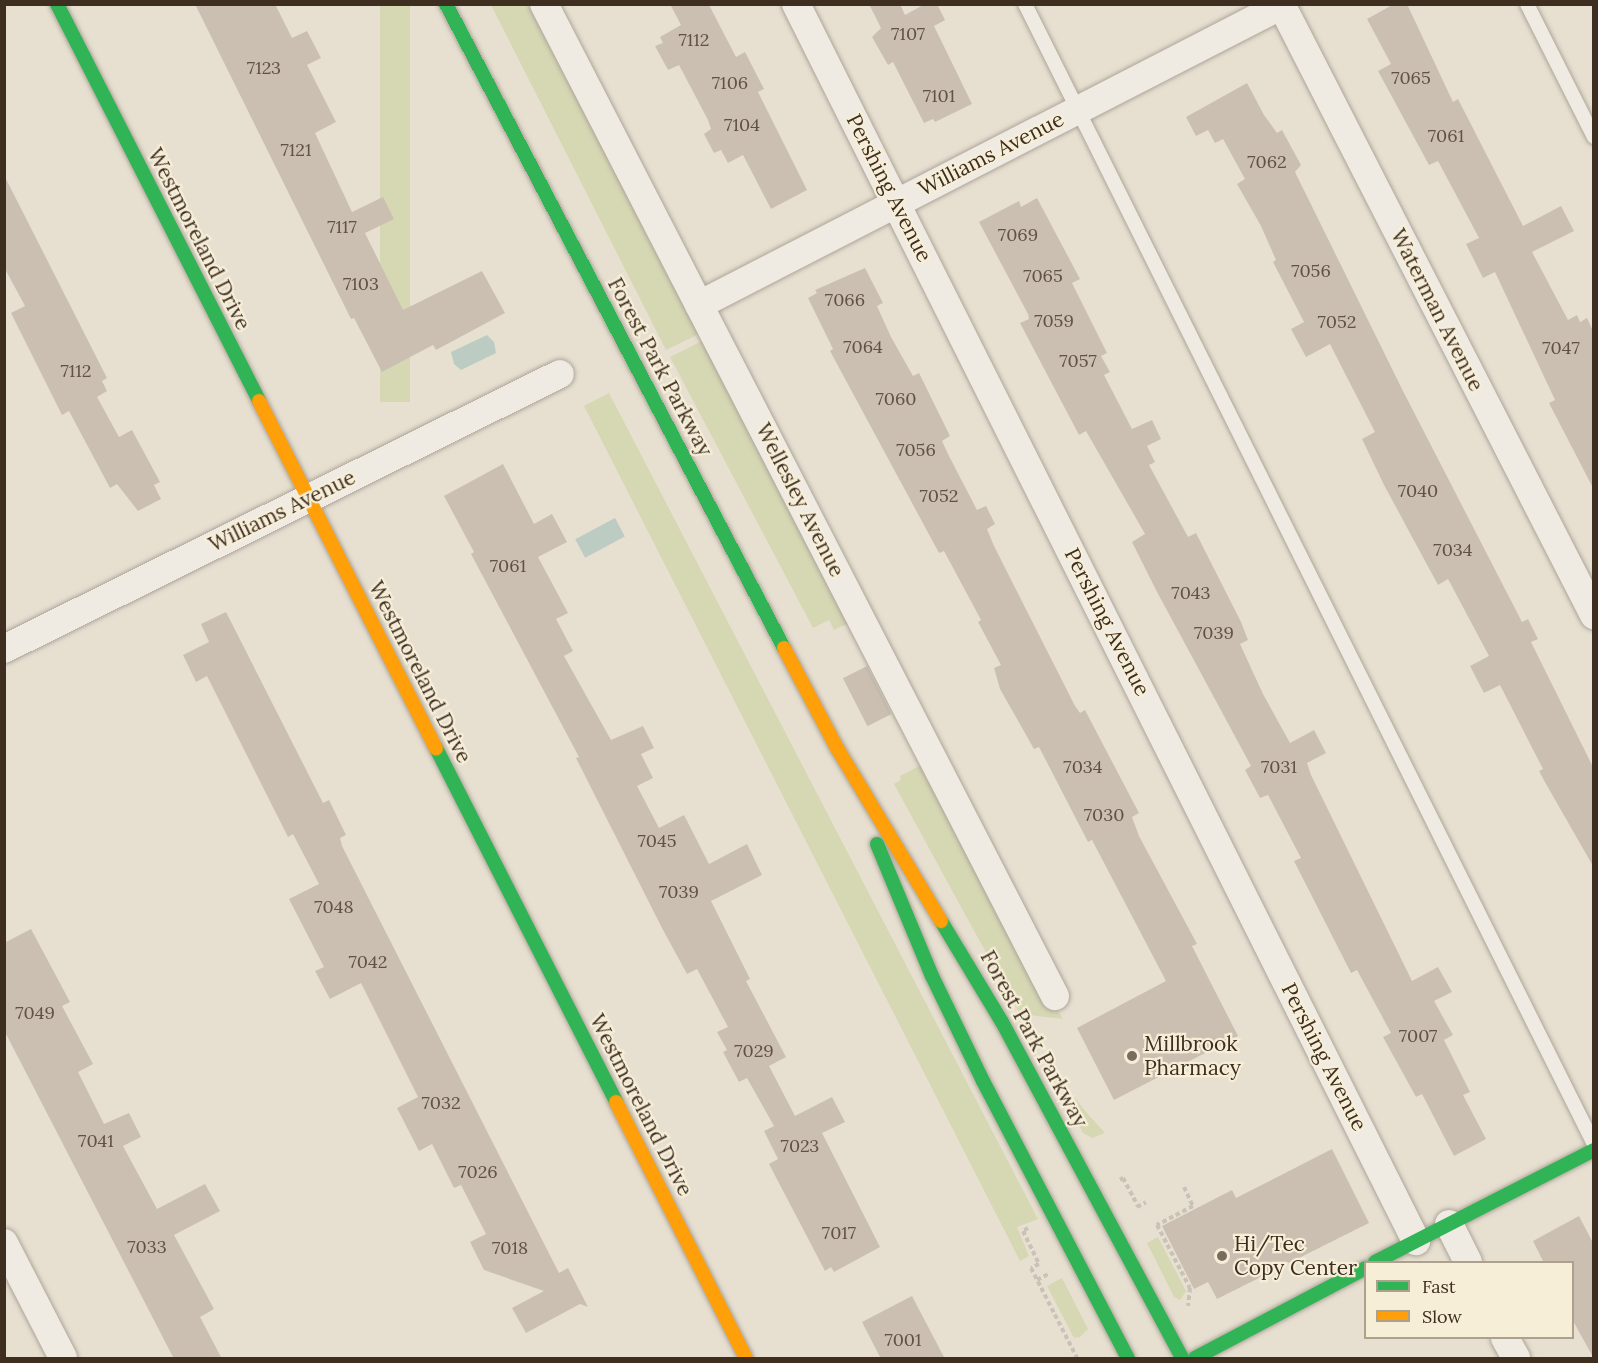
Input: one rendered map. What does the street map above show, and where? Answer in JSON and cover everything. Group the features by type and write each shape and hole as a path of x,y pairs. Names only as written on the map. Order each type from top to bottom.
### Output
{"main road":[{"name":"Westmoreland Drive","path":"57,4 746,1359"},
{"name":"Forest Park Parkway","path":"446,4 837,748 1002,1022 1182,1359"},
{"name":"Forest Park Parkway","path":"837,748 932,976 1128,1359"},
{"path":"1379,1261 1593,1150"},
{"path":"1195,1359 1364,1269"}],"street":[{"name":"Wellesley Avenue","path":"544,4 1055,996"},
{"name":"Pershing Avenue","path":"796,4 1416,1241"},
{"name":"Williams Avenue","path":"699,304 1282,5"},
{"name":"Waterman Avenue","path":"1282,5 1593,615"},
{"name":"Williams Avenue","path":"4,649 560,374"},
{"path":"1449,1224 1467,1261"},
{"path":"4,1243 63,1359"},
{"path":"1506,1339 1516,1359"}],"lane":[{"path":"1025,4 1593,1144"},
{"path":"1527,4 1593,137"}],"path":[{"path":"1184,1187 1193,1206 1158,1226 1190,1288 1186,1312"},
{"path":"1133,1195 1138,1212"},
{"path":"1138,1206 1146,1202"},
{"path":"1035,1256 1039,1264 1031,1268 1077,1359"}],"green space":[{"path":"380,5 410,5 410,402 380,402"},
{"path":"491,5 528,5 699,333 695,336 666,350"},
{"path":"704,340 849,623 834,630 829,620 813,628 670,357"},
{"path":"609,393 1038,1219 1017,1227 1029,1256 1020,1261 584,406"},
{"path":"923,764 1051,1010 1056,1007 1063,1019 1020,1014 967,918 894,784 901,780 900,776"},
{"path":"1072,1094 1105,1133 1092,1138 1083,1133 1065,1099"},
{"path":"1158,1237 1186,1291 1180,1300 1174,1297 1147,1243"},
{"path":"1062,1278 1088,1329 1080,1337 1074,1338 1047,1286"}],"shaded area":[{"path":"487,335 494,342 496,353 461,370 454,364 451,352"},
{"path":"615,518 625,537 585,558 575,539"}],"building":[{"path":"195,4 275,4 292,38 307,31 321,58 307,65 336,122 315,133 352,212 383,197 394,219 365,233 403,310 482,271 505,313 436,350 433,345 382,372 354,318 351,319"},
{"path":"670,4 709,5 736,57 745,52 764,89 758,92 807,190 771,209 743,155 728,163 721,150 714,153 704,134 711,129 708,120 679,65 668,70 655,46 663,43 660,37 681,25"},
{"path":"869,4 900,4 905,15 925,4 937,4 945,20 934,26 972,104 935,122 933,119 924,123 893,62 888,65 872,37 881,28"},
{"path":"1394,4 1407,4 1453,102 1458,99 1523,226 1561,206 1574,231 1532,252 1568,320 1577,315 1580,322 1587,318 1593,331 1593,488 1549,403 1555,400 1495,272 1483,278 1466,244 1479,238 1438,161 1429,165 1378,71 1391,64 1367,19"},
{"path":"1247,83 1264,115 1277,133 1282,130 1301,165 1295,172 1403,391 1522,622 1528,619 1538,639 1531,642 1593,767 1593,866 1539,771 1543,769 1500,685 1484,693 1470,666 1489,656 1448,579 1438,585 1384,485 1362,439 1375,432 1330,344 1306,357 1291,329 1304,322 1273,262 1276,260 1261,226 1237,184 1245,179 1223,139 1215,143 1208,130 1196,136 1186,117"},
{"path":"4,175 107,378 102,381 107,391 97,397 119,437 132,430 160,482 154,485 161,499 138,511 117,484 110,488 69,411 62,415 11,313 25,306 4,267"},
{"path":"1037,198 1080,279 1072,283 1107,353 1101,356 1110,372 1104,375 1132,429 1152,420 1161,439 1147,446 1155,462 1149,465 1188,537 1196,533 1241,622 1248,640 1240,644 1263,694 1290,743 1314,730 1326,753 1307,763 1311,775 1412,981 1438,967 1452,992 1434,1001 1453,1035 1444,1040 1470,1092 1463,1095 1486,1139 1454,1156 1422,1094 1416,1097 1383,1037 1391,1033 1357,970 1351,973 1294,861 1301,858 1268,795 1260,798 1245,770 1251,766 1132,542 1145,534 1086,431 1079,435 1020,323 1029,319 1028,314 979,222 1019,201 1021,207"},
{"path":"865,268 883,303 877,306 891,337 913,376 919,373 950,436 942,441 949,456 977,510 986,506 995,524 987,529 994,546 1075,706 1080,713 1085,710 1139,813 1132,817 1139,836 1197,944 1192,946 1238,1036 1114,1100 1077,1028 1166,981 1092,840 1088,842 1039,747 1034,749 1000,689 994,668 1001,665 978,622 981,620 944,551 939,553 830,351 833,349 808,298 817,293 815,290"},
{"path":"503,464 534,524 552,514 567,542 538,557 568,613 556,619 573,651 564,656 611,740 643,726 654,748 641,754 653,778 637,786 659,828 684,815 709,864 747,844 762,875 711,901 750,979 746,981 786,1057 769,1066 795,1116 832,1097 845,1122 822,1133 880,1247 834,1272 831,1267 825,1271 769,1164 778,1159 764,1131 774,1126 747,1078 739,1082 723,1052 727,1050 717,1032 728,1027 697,969 687,974 662,928 576,758 579,757 471,554 474,552 444,496"},
{"path":"226,612 323,803 329,800 346,835 340,838 342,846 559,1273 568,1268 588,1307 580,1304 526,1333 512,1308 544,1291 484,1270 470,1242 486,1234 461,1185 454,1188 432,1144 419,1151 397,1108 418,1097 361,983 330,999 315,971 324,967 289,899 319,884 293,834 288,837 207,676 196,682 183,655 209,642 201,624"},
{"path":"867,666 892,714 867,726 843,678"},
{"path":"31,929 70,1002 62,1006 93,1064 78,1072 104,1124 129,1113 141,1137 123,1146 157,1209 205,1184 220,1211 174,1235 214,1309 200,1317 222,1359 174,1359 4,1030 4,943"},
{"path":"1332,1149 1369,1223 1217,1299 1208,1282 1194,1289 1162,1226 1232,1190 1236,1198"},
{"path":"1579,1216 1593,1243 1593,1357 1574,1323 1574,1261 1543,1261 1533,1241"},
{"path":"912,1296 945,1359 881,1359 862,1322"}],"traffic: fast":[{"path":"57,4 259,401"},
{"path":"446,4 784,648"},
{"path":"436,748 616,1102"},
{"path":"877,844 932,976 983,1081 1128,1358"},
{"path":"941,921 1002,1022 1182,1358"},
{"path":"1377,1261 1594,1150"},
{"path":"1195,1358 1364,1269"}],"traffic: slow":[{"path":"259,401 436,748"},
{"path":"784,648 837,748 941,921"},
{"path":"616,1102 746,1358"}],"place":[{"name":"Millbrook Pharmacy","path":"1132,1056"},
{"name":"Hi/Tec Copy Center","path":"1222,1256"}]}
